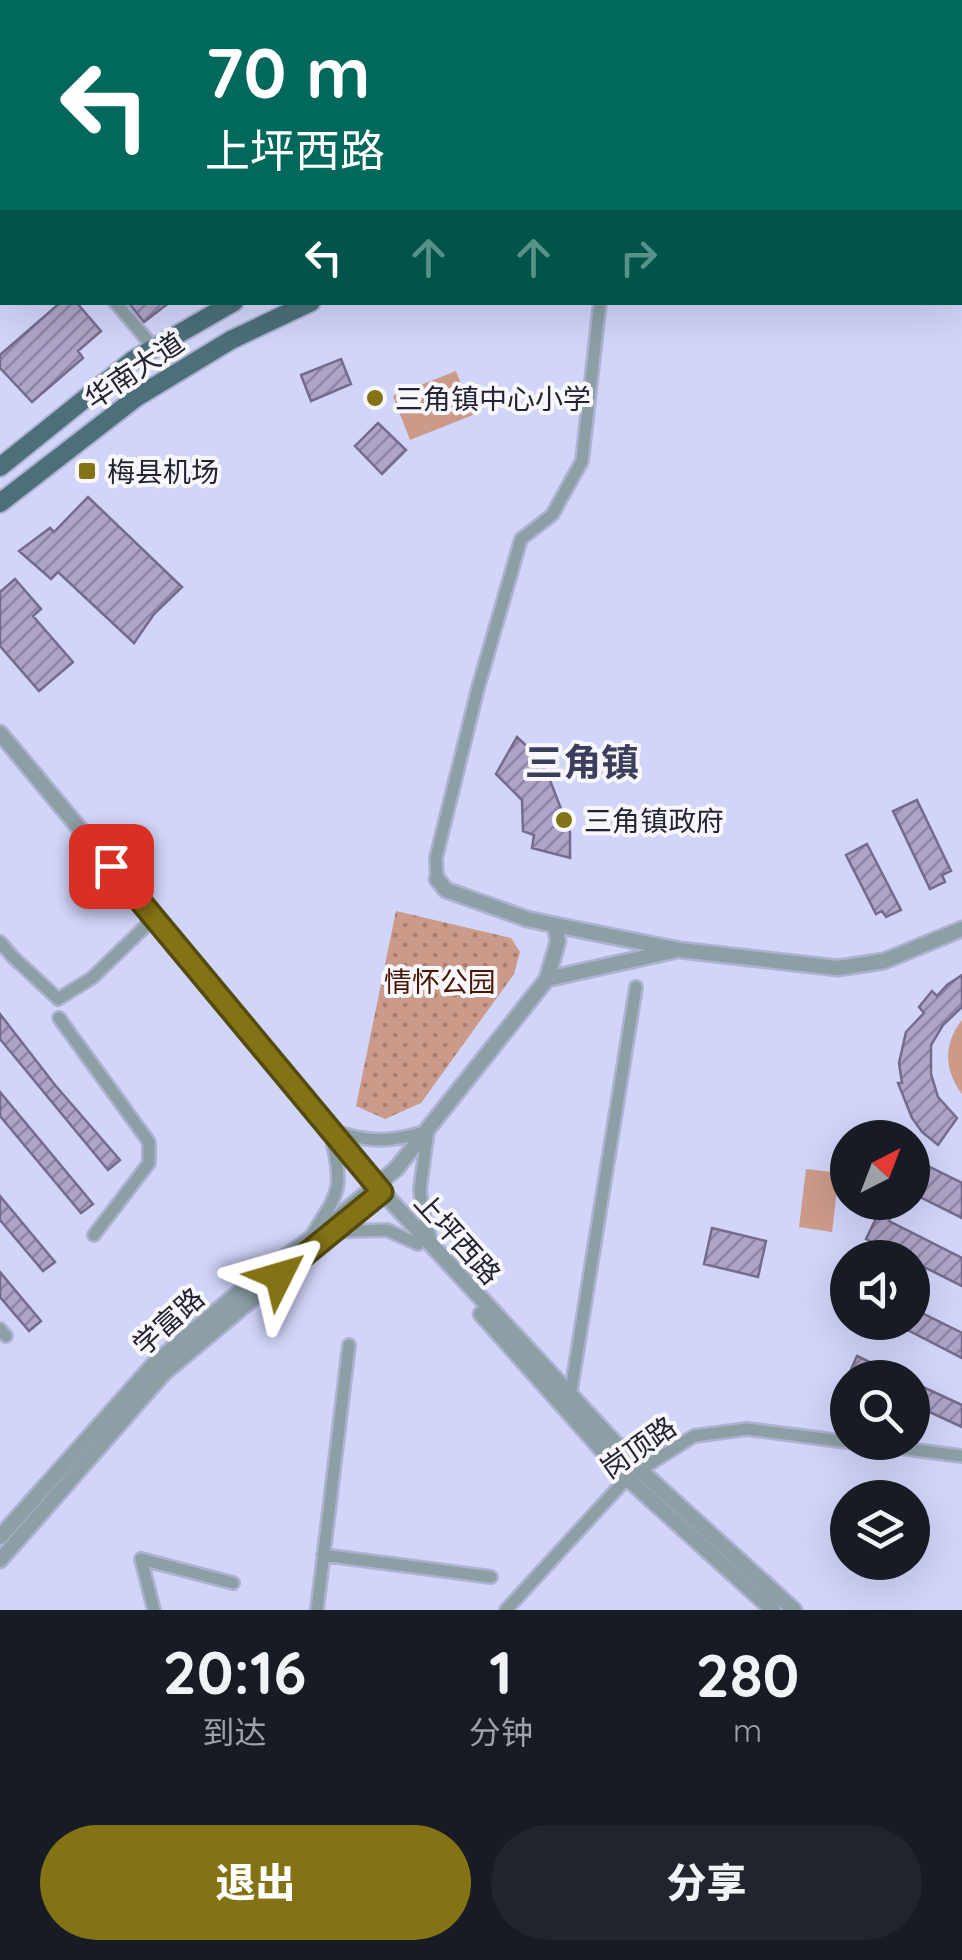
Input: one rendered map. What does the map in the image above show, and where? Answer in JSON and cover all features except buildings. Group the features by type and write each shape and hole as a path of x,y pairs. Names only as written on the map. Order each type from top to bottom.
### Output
{"main road":[{"name":"华南大道","path":"0,467 133,360 229,305"},
{"name":"华南大道","path":"2,496 137,397 231,340 304,305"}],"street":[{"path":"118,305 154,348"},
{"path":"600,305 582,461 552,515 521,539 478,688 436,858 437,879 446,890 527,919 680,950 838,968 884,962 962,930"},
{"name":"上坪西路","path":"0,732 376,1191 634,1475 773,1610"},
{"name":"上坪西路","path":"0,745 332,1138"},
{"path":"0,942 58,999 92,978 149,923"},
{"name":"学富路","path":"0,1560 164,1373 376,1191 396,1169 547,979 558,942 555,925"},
{"path":"547,979 680,950"},
{"path":"570,1397 636,987"},
{"path":"59,1018 149,1142 148,1163 94,1234"},
{"path":"427,1130 420,1188 426,1246 388,1230 316,1235 336,1198 339,1169 332,1138 394,1141 427,1130"},
{"name":"学富路","path":"0,1537 155,1364 250,1283 376,1191"},
{"name":"上坪西路","path":"426,1246 570,1397 634,1475 794,1610"},
{"path":"316,1610 349,1345"},
{"name":"岗顶路","path":"506,1610 634,1475 694,1436 747,1429 830,1439"},
{"name":"岗顶路","path":"930,1452 962,1456"},
{"path":"323,1555 490,1576"},
{"path":"154,1610 140,1559 233,1584"}],"green space":[{"path":"456,371 473,415 410,440 393,396"},
{"name":"情怀公园","path":"396,911 511,938 520,952 514,974 421,1103 385,1119 356,1106"},
{"path":"962,1020 962,1094 948,1057 951,1038"},
{"path":"806,1169 830,1172 832,1232 799,1227"}],"place":[{"name":"三角镇中心小学","path":"375,398"},
{"name":"梅县机场","path":"87,471"},
{"name":"三角镇政府","path":"564,820"}],"district":[{"name":"三角镇","path":"582,762"}],"route":[{"path":"111,866 382,1192 279,1276"}]}
